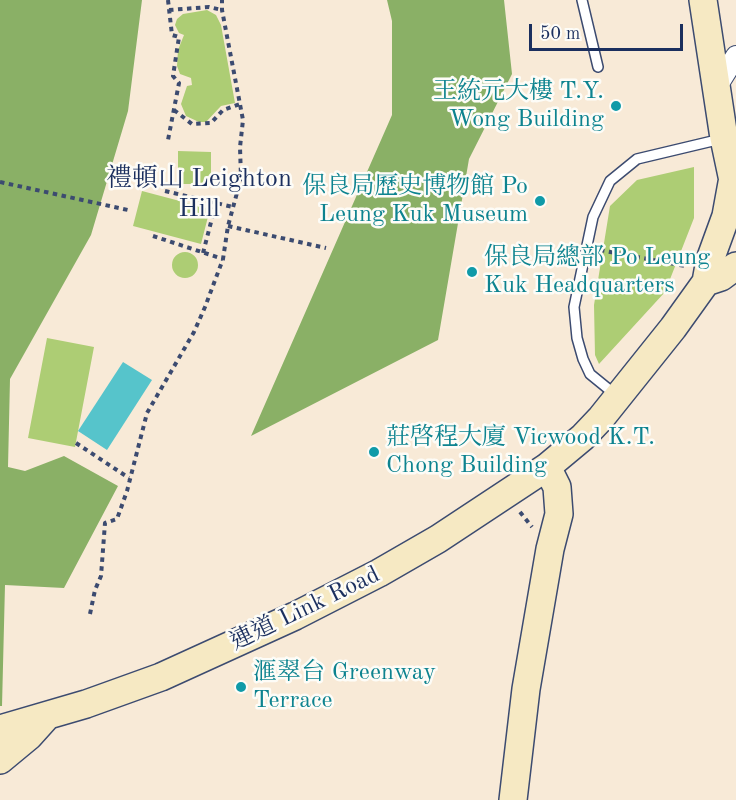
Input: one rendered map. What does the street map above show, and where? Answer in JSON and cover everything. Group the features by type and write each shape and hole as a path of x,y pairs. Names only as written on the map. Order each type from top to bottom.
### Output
{"street":[{"path":"673,328 695,274 710,260 734,189 703,0"},
{"path":"716,88 736,56"},
{"path":"695,274 721,277 736,266"},
{"path":"673,328 736,287"},
{"name":"連道 Link Road","path":"0,729 86,704 161,677 295,616 413,555 546,467 583,437 673,328"},
{"path":"513,800 526,689 550,549 559,514 557,487 546,467"},
{"path":"0,760 29,736 46,716"}],"lane":[{"path":"582,0 598,67"},
{"path":"618,396 590,374 577,338 574,307 593,217 610,181 637,159 724,138"}],"path":[{"path":"168,0 172,34 179,37 173,76 179,83 168,140"},
{"path":"90,614 101,576 105,523 117,519 127,491 147,413 194,332 223,259 228,226 241,178 240,147 243,120 222,0"},
{"path":"168,10 209,7 222,10"},
{"path":"174,110 192,124 211,123 223,110 240,104"},
{"path":"0,182 128,210"},
{"path":"165,191 233,207"},
{"path":"203,253 216,203"},
{"path":"228,226 326,248"},
{"path":"153,236 223,259"},
{"path":"587,247 695,274"},
{"path":"76,443 129,478"}],"green space":[{"path":"0,0 142,0 128,111 91,235 10,379 8,467 25,471 64,456 118,486 64,588 5,585 2,706 0,706"},
{"path":"387,0 504,0 512,74 469,159 438,340 251,436 392,115 392,21"},
{"path":"207,10 216,15 221,25 235,103 221,106 206,122 199,122 186,116 181,104 187,86 192,85 191,78 180,74 177,66 178,50 184,35 179,33 175,25 177,19 183,14"},
{"path":"178,151 211,152 211,184 178,184"},
{"path":"694,167 694,218 665,292 599,364 595,355 594,305 610,206 637,180"},
{"path":"142,191 210,209 201,244 133,226"},
{"path":"185,252 194,256 198,265 194,274 185,278 176,274 172,265 176,256"},
{"path":"47,338 94,347 75,447 28,438"}],"water":[{"path":"123,362 152,380 107,450 78,431"}],"place":[{"name":"王統元大樓 T.Y. Wong Building","path":"616,106"},
{"name":"保良局歷史博物館 Po Leung Kuk Museum","path":"540,201"},
{"name":"保良局總部 Po Leung Kuk Headquarters","path":"472,272"},
{"name":"莊啓程大廈 Vicwood K.T. Chong Building","path":"374,452"},
{"name":"滙翠台 Greenway Terrace","path":"241,687"}],"district":[{"name":"禮頓山 Leighton Hill","path":"199,194"}]}
